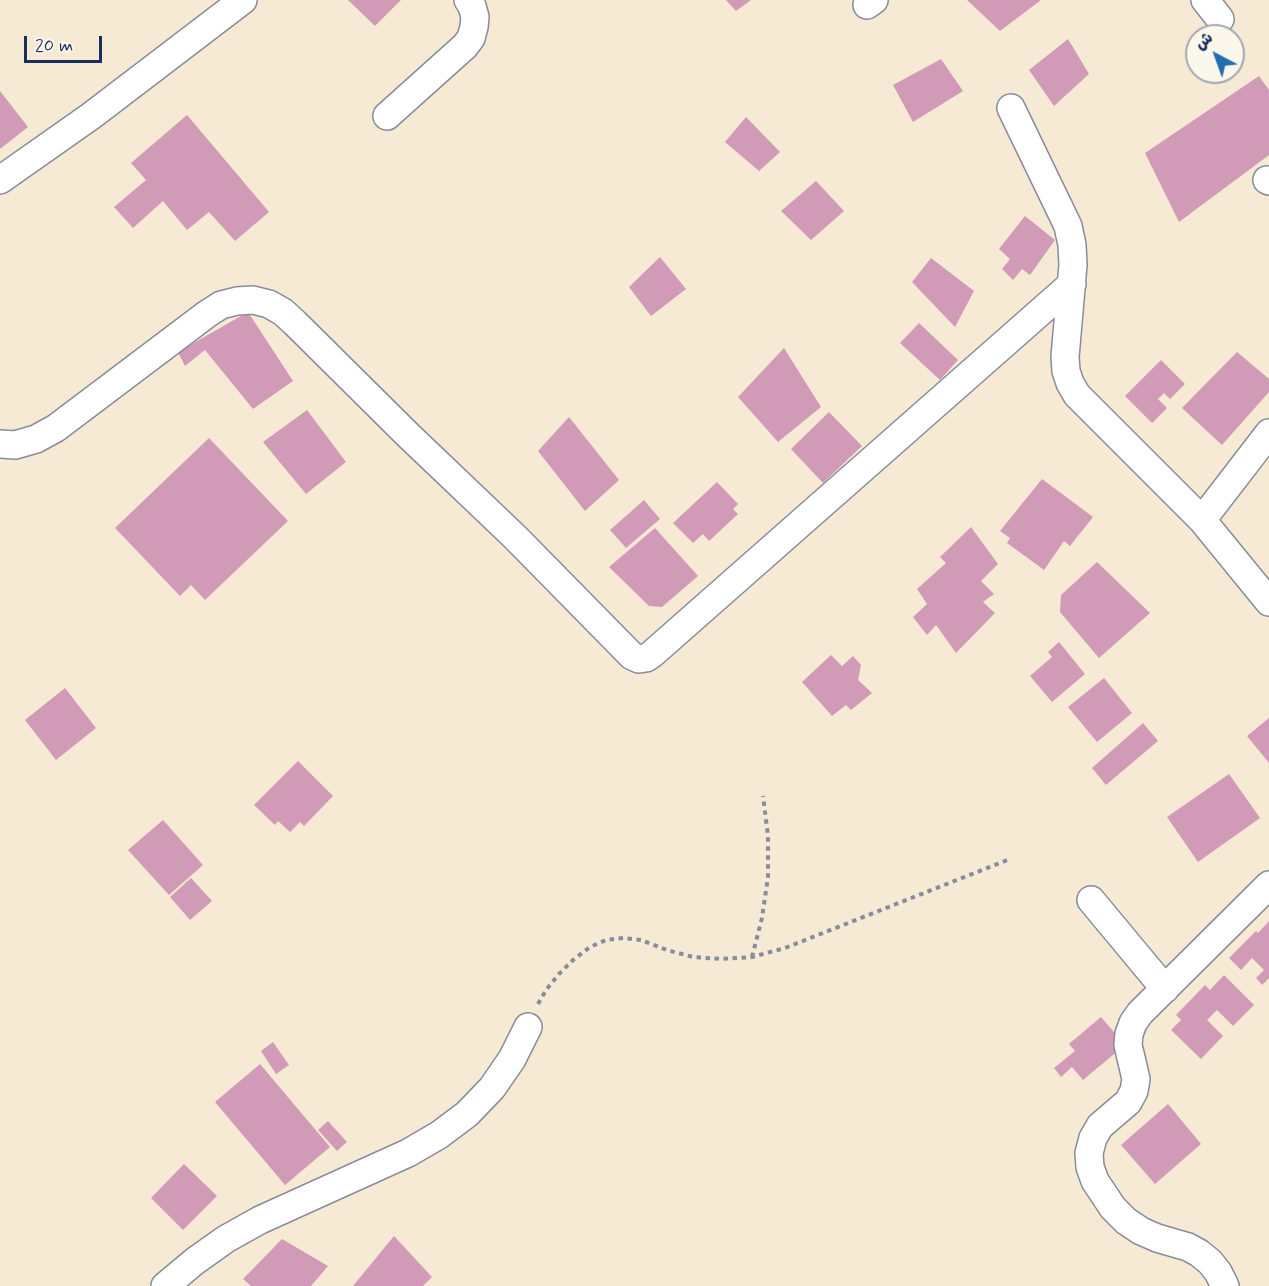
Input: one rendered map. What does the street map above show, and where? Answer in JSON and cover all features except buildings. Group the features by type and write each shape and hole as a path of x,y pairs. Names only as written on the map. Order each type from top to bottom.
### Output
{"street":[{"path":"0,180 91,116 243,0"},
{"path":"387,116 471,38 475,17 468,0"},
{"path":"1011,108 1068,226 1074,265 1065,357 1070,383 1077,395 1186,502 1269,602"},
{"path":"0,444 15,445 36,439 56,428 221,305 253,300 268,304 295,322 408,435 515,537 632,656 646,658 1072,284"},
{"path":"1202,520 1269,433"},
{"path":"1225,1286 1218,1272 1199,1253 1141,1231 1126,1221 1113,1208 1095,1181 1090,1167 1089,1153 1093,1138 1100,1126 1128,1102 1134,1091 1136,1079 1128,1045 1133,1023 1140,1013 1269,885"},
{"path":"1091,900 1165,989"},
{"path":"165,1286 218,1244 260,1220 408,1153 439,1136 467,1114 492,1088 512,1059 528,1027"}],"path":[{"path":"752,957 762,918 768,877 768,836 763,796"},
{"path":"528,1027 546,990 559,974 590,947 606,940 624,938 641,940 693,957 721,959 752,957 785,948 1010,859"}]}
